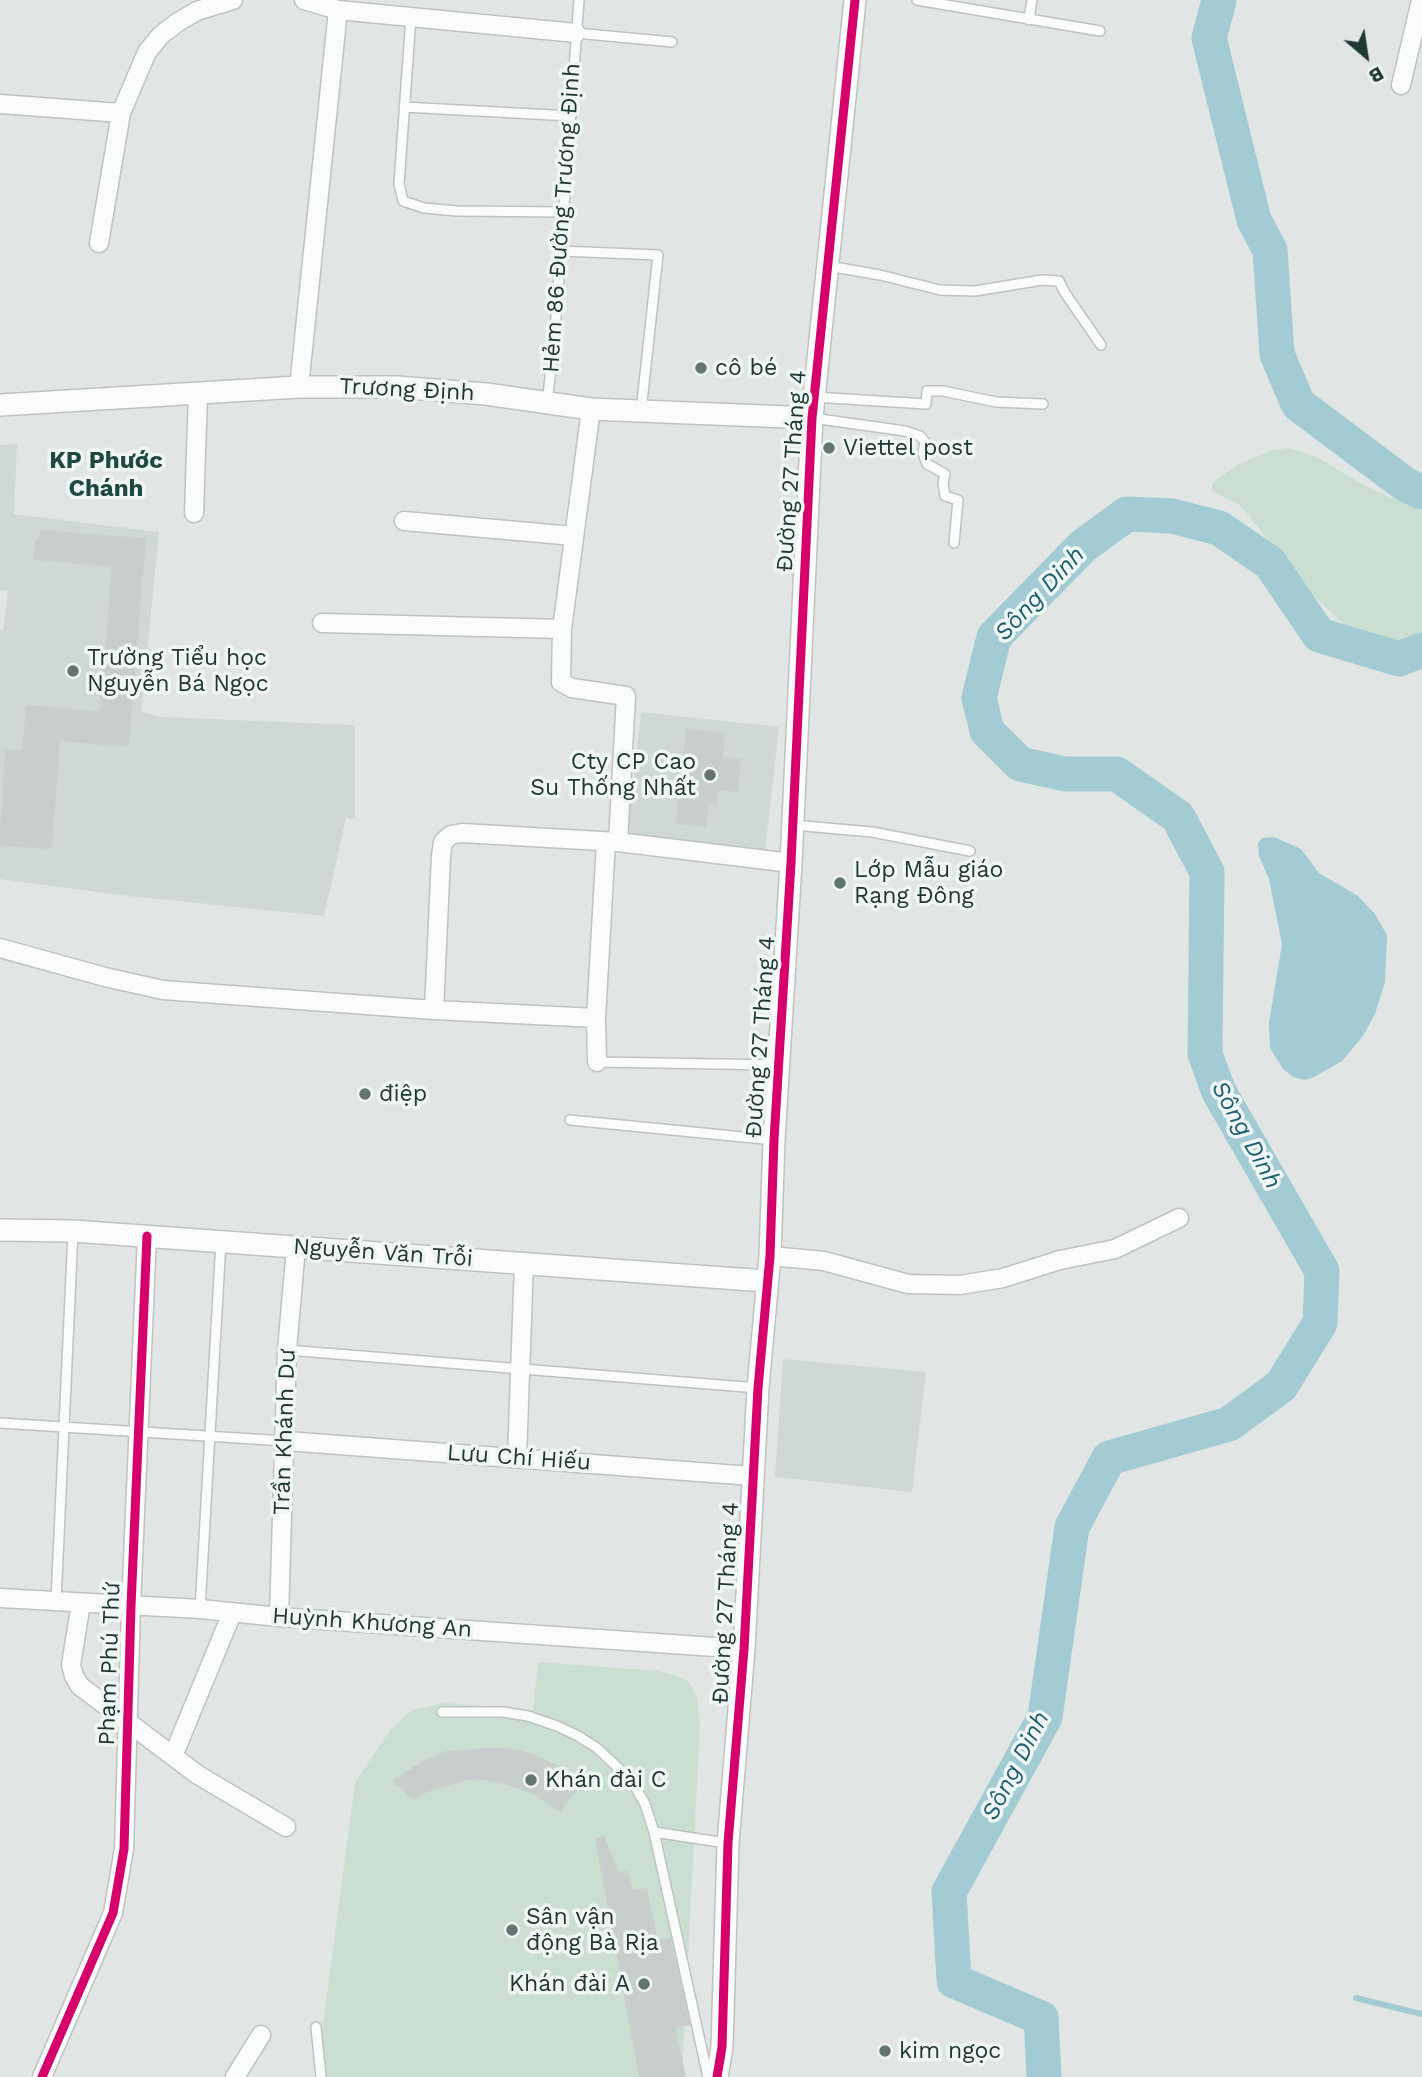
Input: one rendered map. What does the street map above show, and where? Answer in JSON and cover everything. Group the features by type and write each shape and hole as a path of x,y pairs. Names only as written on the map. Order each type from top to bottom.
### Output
{"street":[{"path":"99,243 121,113 147,52 178,22 197,11 233,0"},
{"path":"304,0 338,10 576,33"},
{"name":"Đường 27 Tháng 4","path":"717,2077 722,2047 728,1843 744,1649 758,1388 770,1256 812,418 855,0"},
{"path":"1401,85 1421,0"},
{"path":"299,387 338,10"},
{"path":"0,104 121,113"},
{"name":"Trương Định","path":"0,405 299,387 396,387 486,394 592,409 812,418"},
{"path":"194,513 198,392"},
{"path":"592,409 562,629 561,682 572,688 626,696 596,1018 597,1062"},
{"path":"404,521 574,536"},
{"path":"322,623 562,629"},
{"path":"434,1010 441,856 443,842 451,835 463,833 612,842 791,863"},
{"path":"0,948 105,977 163,989 434,1010 596,1018"},
{"path":"770,1256 824,1261 908,1284 960,1285 1003,1278 1060,1260 1115,1249 1180,1218"},
{"name":"Nguyễn Văn Trỗi","path":"0,1230 73,1231 766,1281"},
{"name":"Phạm Phú Thứ","path":"41,2077 113,1913 124,1849 131,1606 147,1236"},
{"name":"Trần Khánh Dư","path":"279,1617 287,1350 296,1247"},
{"path":"517,1458 524,1263"},
{"name":"Lưu Chí Hiếu","path":"286,1441 752,1476"},
{"name":"Huỳnh Khương An","path":"0,1598 200,1609 279,1617 744,1649"},
{"path":"81,1603 71,1665 80,1686 198,1775 286,1826"},
{"path":"173,1756 232,1613"},
{"path":"235,2077 261,2035"},
{"name":"Đường 27 Tháng 4","path":"722,2047 734,2077"}],"lane":[{"name":"Hẻm 86 Đường Trương Định","path":"547,403 579,0"},
{"path":"917,0 1100,31"},
{"path":"1029,20 1032,0"},
{"path":"411,17 400,184 403,201 424,208 457,211 564,212"},
{"path":"576,33 672,42"},
{"path":"404,107 571,116"},
{"path":"561,251 658,255 641,412"},
{"path":"828,266 940,290 975,291 1042,280 1059,281 1101,345"},
{"path":"815,397 926,404 927,391 943,391 996,402 1043,404"},
{"path":"812,418 905,431 920,436 925,442 923,453 927,464 944,474 945,496 958,500 954,543"},
{"path":"793,825 872,832 970,851"},
{"path":"597,1062 779,1065"},
{"path":"570,1120 774,1140"},
{"path":"56,1601 73,1231"},
{"path":"200,1609 220,1241"},
{"path":"287,1350 758,1388"},
{"path":"0,1423 286,1441"},
{"path":"442,1712 503,1712 528,1716 578,1736 615,1763 632,1781 645,1804 654,1832 708,2077"},
{"path":"654,1832 728,1843"},
{"path":"316,2027 321,2077"}],"shaded area":[{"name":"Trường Tiểu học Nguyễn Bá Ngọc","path":"17,444 14,514 159,532 141,712 162,717 355,725 355,819 346,818 324,916 119,895 0,879 0,630 3,630 8,591 0,590 0,445"},
{"path":"641,712 779,727 765,851 627,837"},
{"path":"783,1359 926,1372 912,1492 775,1477"}],"green space":[{"path":"1288,448 1315,456 1367,487 1422,511 1422,645 1385,647 1354,633 1313,596 1238,504 1212,491 1212,483 1237,465 1269,451"},
{"name":"Sân vận động Bà Rịa","path":"538,1662 659,1671 689,1682 697,1698 700,1724 682,2077 316,2077 355,1783 391,1729 412,1710 445,1703 533,1710"}],"water":[{"path":"1274,837 1301,849 1319,873 1358,896 1375,914 1387,935 1385,982 1375,1014 1363,1036 1342,1061 1304,1080 1293,1077 1283,1069 1270,1048 1269,1023 1282,944 1269,879 1259,856 1258,843 1262,838"}],"building":[{"path":"41,531 145,539 128,746 59,740 51,848 0,845 6,750 23,751 27,706 100,712 113,566 34,559 36,540 40,540"},
{"name":"Cty CP Cao Su Thống Nhất","path":"687,730 724,733 722,759 740,760 737,791 718,789 716,804 708,803 705,826 677,823"},
{"name":"Khán đài C","path":"494,1748 516,1750 536,1756 568,1772 582,1783 560,1811 533,1793 505,1783 482,1779 464,1780 427,1791 414,1799 394,1781 424,1761 446,1752"},
{"name":"Khán đài A","path":"604,1837 617,1872 627,1872 633,1891 646,1889 657,1941 670,1939 689,2024 675,2028 685,2077 640,2077 596,1839"}],"waterway":[{"name":"Sông Dinh","path":"1219,0 1209,38 1254,220 1270,250 1277,354 1298,404 1406,485 1422,492"},
{"name":"Sông Dinh","path":"1044,2077 1041,2018 954,1981 949,1892 1045,1717 1072,1527 1109,1458 1229,1424 1281,1386 1320,1323 1322,1271 1219,1092 1205,1054 1207,872 1178,817 1117,774 1065,774 1020,764 987,731 979,698 994,637 1083,546 1127,514 1172,516 1219,528 1270,563 1319,635 1399,659 1422,650"},
{"path":"1356,1998 1422,2014"}],"cycle path":[{"path":"717,2077 722,2047 728,1843 744,1649 758,1388 770,1256 812,418 855,0"},
{"path":"42,2077 113,1913 124,1849 131,1606 147,1236"}],"place":[{"name":"cô bé","path":"701,368"},
{"name":"Viettel post","path":"829,448"},
{"name":"Trường Tiểu học Nguyễn Bá Ngọc","path":"73,671"},
{"name":"Cty CP Cao Su Thống Nhất","path":"710,775"},
{"name":"Lớp Mẫu giáo Rạng Đông","path":"840,883"},
{"name":"điệp","path":"365,1094"},
{"name":"Khán đài C","path":"531,1780"},
{"name":"Sân vận động Bà Rịa","path":"512,1930"},
{"name":"Khán đài A","path":"644,1984"},
{"name":"kim ngọc","path":"885,2051"}],"district":[{"name":"KP Phước Chánh","path":"106,475"}]}
